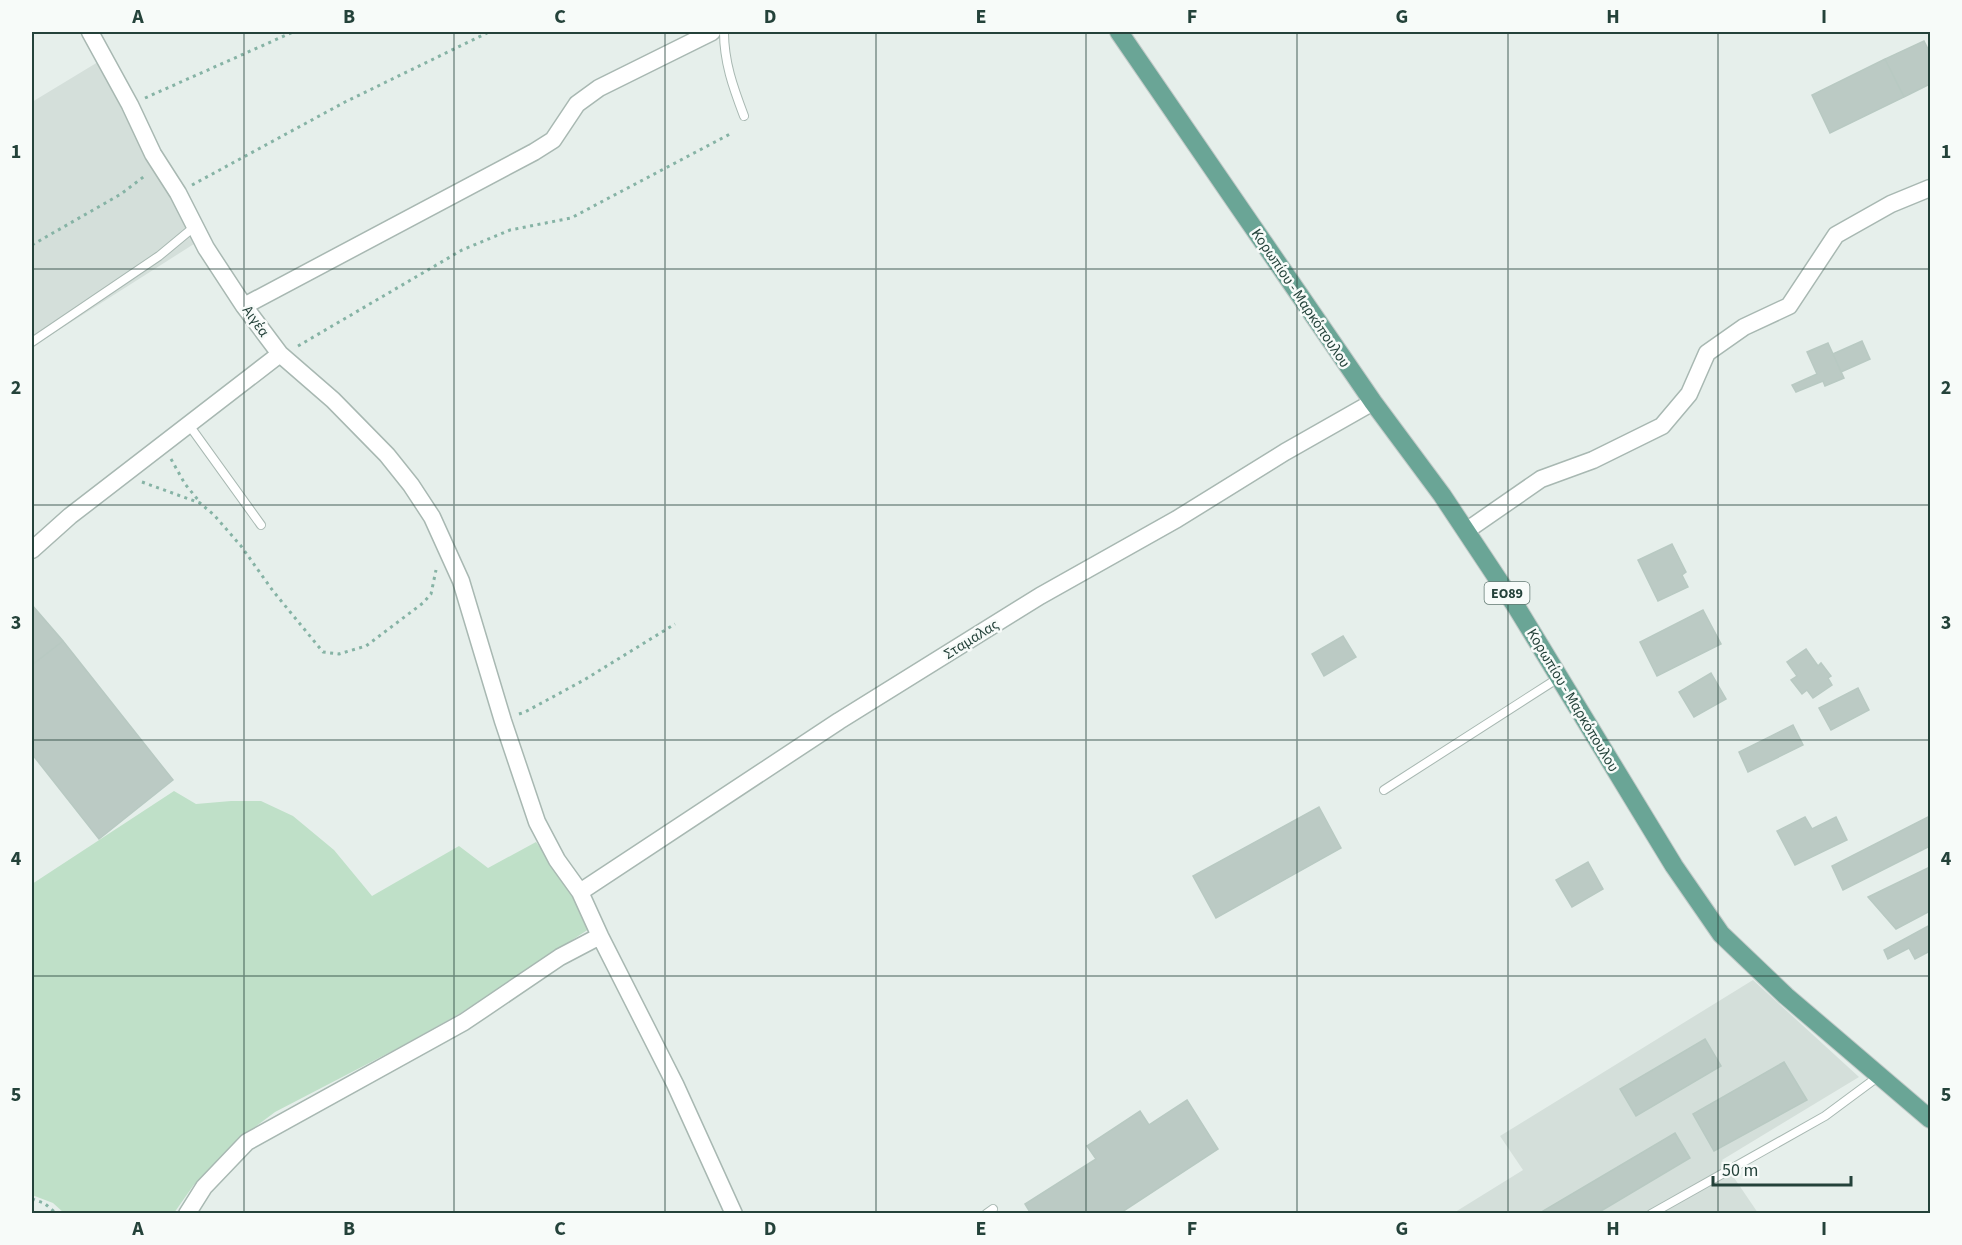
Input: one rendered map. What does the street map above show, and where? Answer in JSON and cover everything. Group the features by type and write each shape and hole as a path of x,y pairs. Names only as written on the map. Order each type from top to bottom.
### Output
{"main road":[{"name":"Κορωπίου - Μαρκόπουλου","path":"1119,32 1372,402 1442,495 1560,677 1674,866 1721,934 1786,996 1930,1119"}],"street":[{"name":"Αιγέα","path":"90,32 159,164 244,306 280,354 333,400 387,455 432,516 461,581 502,717 537,822 557,860 580,892 675,1084 734,1214"},
{"path":"244,306 534,152 554,140 577,104 598,88 712,32"},
{"path":"1466,531 1542,479 1593,460 1662,426 1689,394 1707,353 1743,327 1789,306 1836,235 1891,204 1930,188"},
{"path":"32,550 280,354"},
{"name":"Σταμαλας","path":"580,892 839,721 1040,596 1177,519 1285,452 1372,402"},
{"path":"187,1214 204,1187 248,1142 464,1022 560,957 600,936"}],"lane":[{"path":"724,32 724,53 729,78 744,116"},
{"path":"32,342 159,256 195,227"},
{"path":"189,425 261,525"},
{"path":"1384,790 1560,677"},
{"path":"1651,1214 1825,1116 1880,1076"}],"path":[{"path":"130,105 293,32"},
{"path":"178,193 345,102 489,32"},
{"path":"280,354 303,343 462,250 510,230 571,218 730,134"},
{"path":"32,245 121,194 159,164"},
{"path":"162,445 185,484 241,546 273,591 323,652 339,654 366,646 423,603 431,594 439,563 448,552"},
{"path":"123,476 200,503"},
{"path":"502,717 525,712 584,680 675,624"},
{"path":"32,1199 44,1203 57,1214"}],"shaded area":[{"path":"98,62 132,130 197,242 32,347 32,102"},
{"path":"1753,980 1859,1077 1722,1160 1758,1213 1452,1214 1523,1170 1500,1136"}],"green space":[{"path":"174,791 196,804 261,801 293,816 334,850 372,896 459,846 488,868 536,842 571,890 589,929 459,1014 275,1112 239,1139 193,1186 174,1213 64,1213 53,1203 32,1195 32,884"}],"building":[{"path":"1924,41 1930,53 1930,84 1904,97 1885,59"},
{"path":"1885,59 1904,97 1830,133 1812,95"},
{"path":"1862,341 1870,359 1841,372 1833,354"},
{"path":"1828,343 1844,378 1825,386 1823,381 1796,392 1792,385 1817,374 1807,352"},
{"path":"1672,544 1686,572 1682,575 1688,587 1658,601 1638,560"},
{"path":"32,605 63,641 32,665"},
{"path":"1703,610 1721,644 1657,676 1640,642"},
{"path":"1343,636 1356,657 1324,676 1312,654"},
{"path":"63,641 173,780 99,839 32,754 32,665"},
{"path":"1806,649 1818,666 1821,663 1831,676 1828,678 1832,685 1813,698 1807,690 1802,694 1791,680 1797,676 1787,662"},
{"path":"1711,673 1726,699 1694,717 1679,692"},
{"path":"1858,688 1869,710 1831,730 1819,708"},
{"path":"1793,725 1803,745 1748,772 1739,752"},
{"path":"1319,807 1341,848 1216,918 1193,876"},
{"path":"1930,816 1930,846 1843,890 1832,866"},
{"path":"1805,817 1812,829 1836,817 1847,840 1795,865 1777,831"},
{"path":"1588,862 1603,889 1572,907 1556,880"},
{"path":"1930,867 1930,911 1896,929 1868,897"},
{"path":"1930,925 1930,951 1915,959 1909,948 1888,959 1884,950"},
{"path":"1705,1039 1721,1066 1636,1116 1620,1089"},
{"path":"1784,1062 1807,1100 1714,1151 1693,1114"},
{"path":"1187,1100 1218,1149 1119,1214 1031,1214 1025,1204 1096,1159 1087,1146 1140,1111 1149,1125"},
{"path":"1675,1133 1690,1158 1596,1214 1538,1214"}]}
